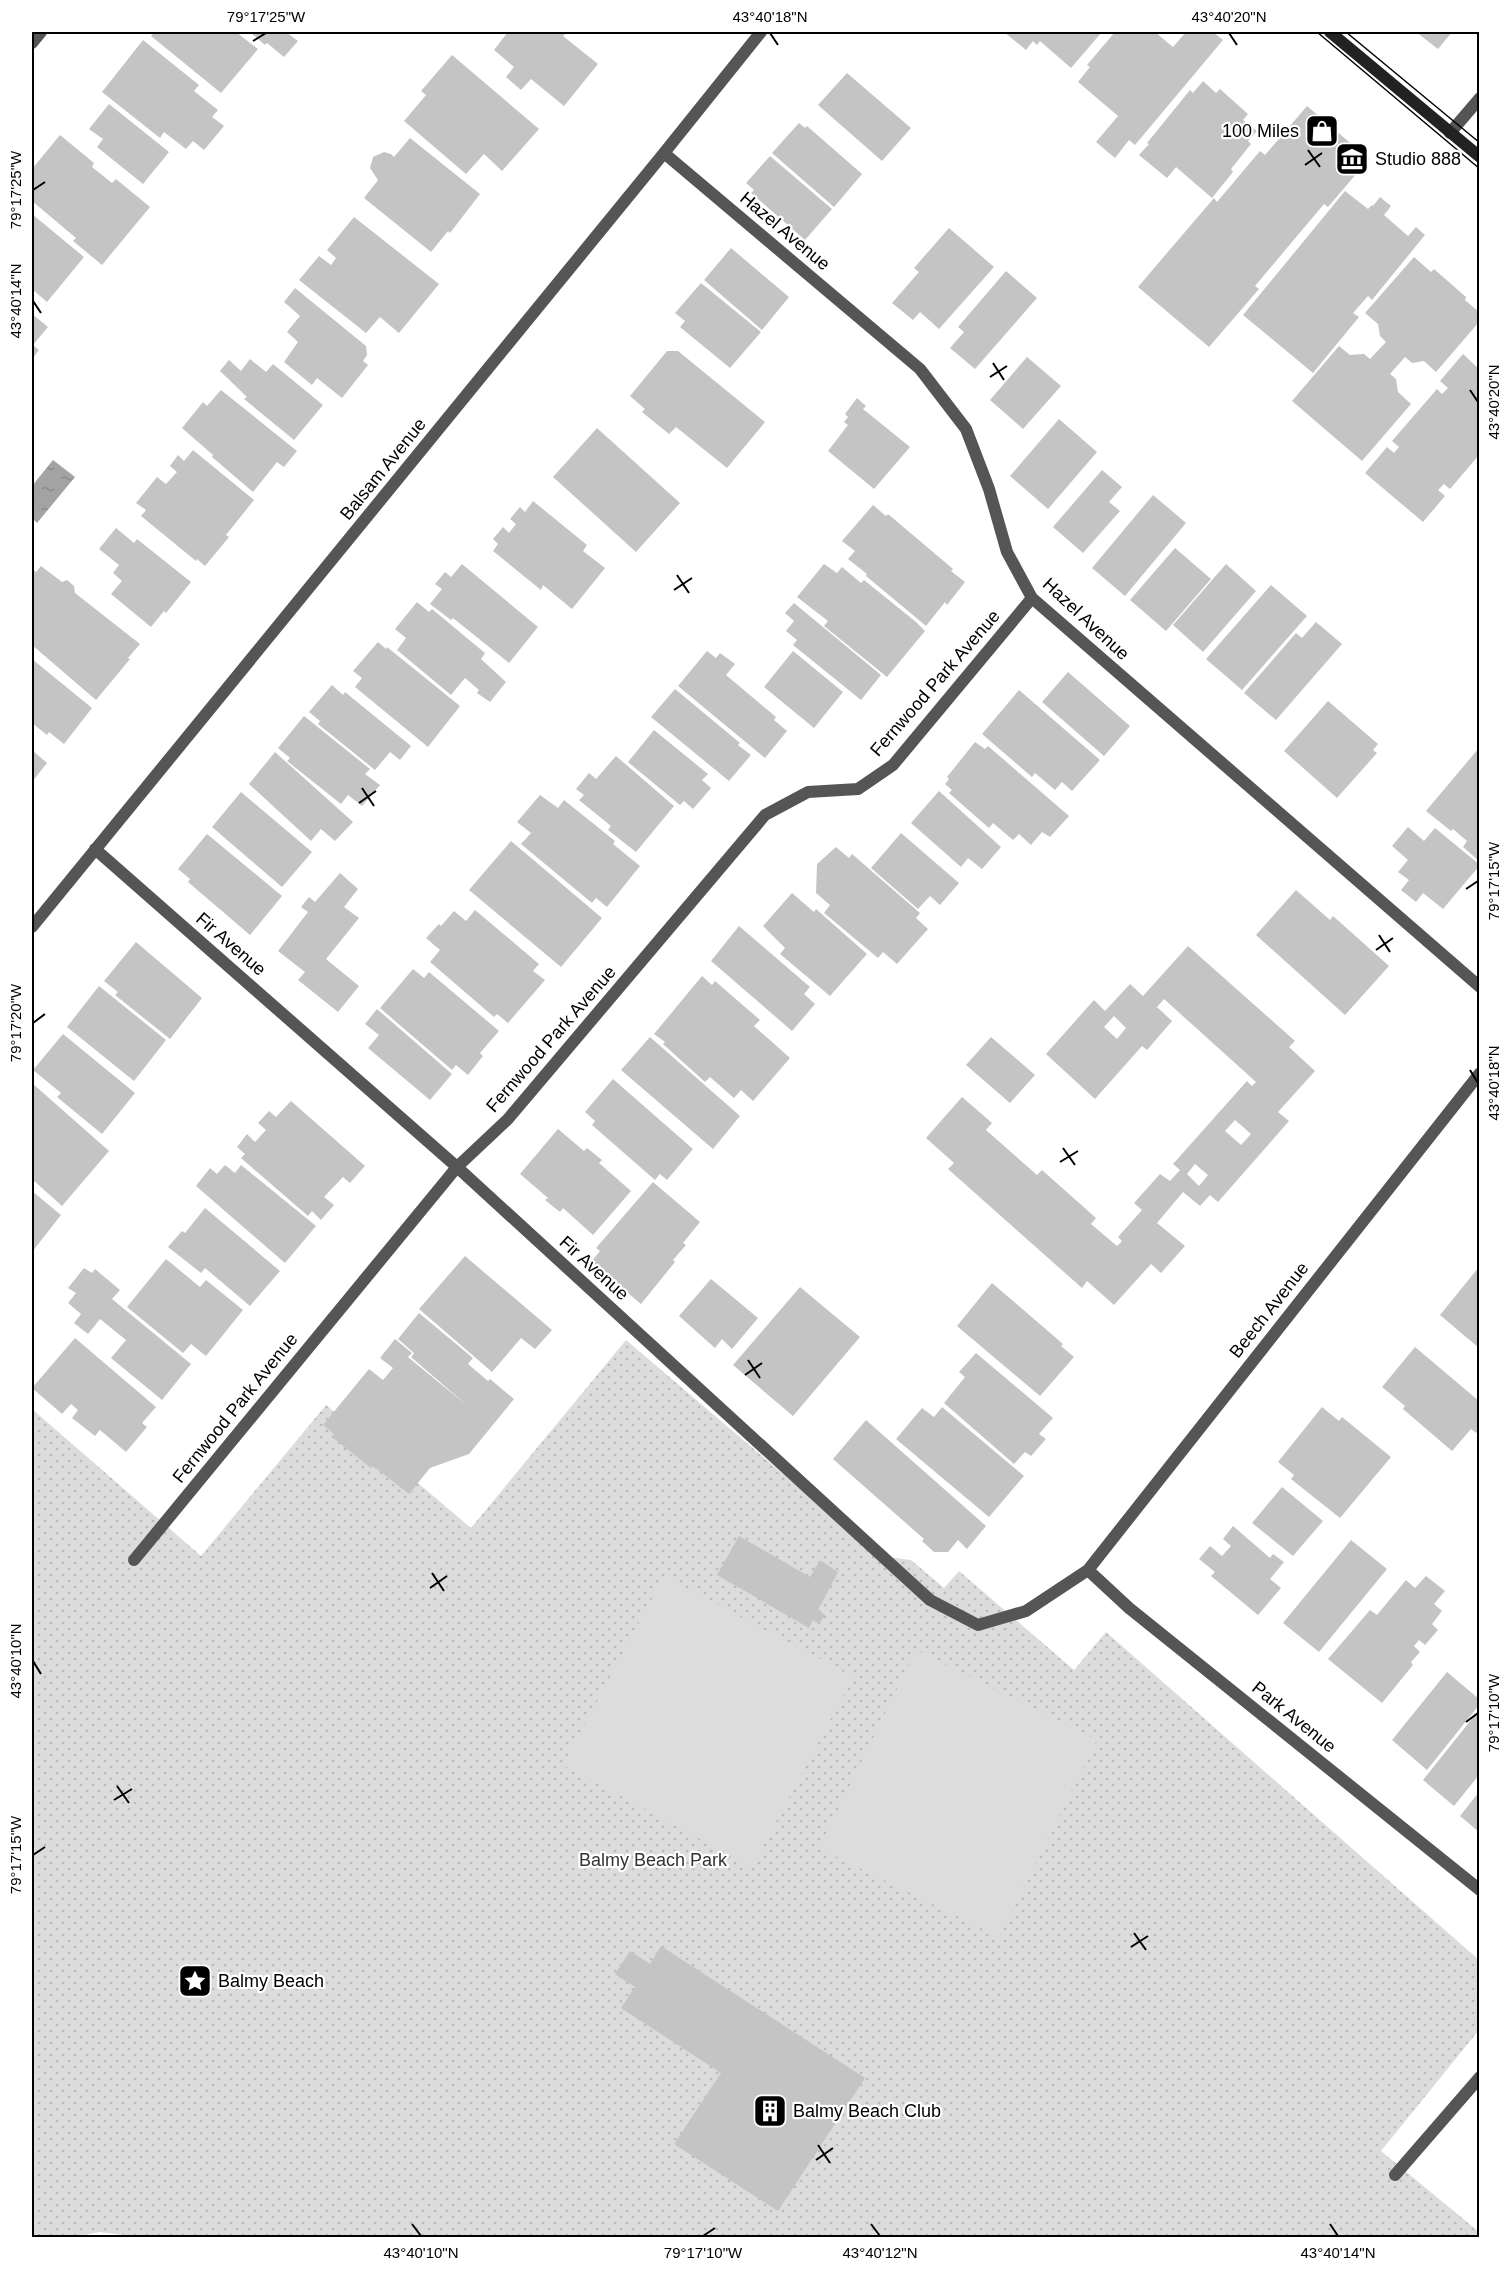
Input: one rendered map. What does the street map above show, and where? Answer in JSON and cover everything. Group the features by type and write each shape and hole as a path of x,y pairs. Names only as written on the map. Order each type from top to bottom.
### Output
{"main road":[{"path":"1330,32 1479,157"}],"street":[{"path":"32,43 41,32"},
{"name":"Balsam Avenue","path":"32,927 761,32"},
{"path":"1450,133 1479,98"},
{"name":"Hazel Avenue","path":"664,153 921,369 966,429 989,489 1007,552 1032,598 1479,987"},
{"name":"Fernwood Park Avenue","path":"134,1560 457,1167 508,1119 765,815 808,792 858,789 893,765 1032,598"},
{"name":"Fir Avenue","path":"95,849 457,1167 930,1600 978,1625 1026,1611 1088,1570"},
{"name":"Beech Avenue","path":"1088,1570 1479,1073"},
{"name":"Park Avenue","path":"1088,1570 1129,1608 1479,1890"},
{"path":"1395,2175 1479,2077"}],"green space":[{"name":"Balmy Beach Park","path":"626,1340 879,1556 911,1560 944,1588 959,1571 1074,1670 1106,1632 1479,1960 1479,2030 1381,2151 1479,2232 1479,2237 147,2238 100,2232 73,2237 32,2237 32,1409 201,1556 326,1405 471,1528"},
{"path":"664,1576 853,1677 752,1867 563,1765"},
{"path":"916,1650 1097,1740 999,1937 819,1848"}],"water":[{"path":"53,460 75,477 37,523 32,518 32,486"}],"building":[{"path":"155,32 236,32 258,49 221,93 151,36"},
{"path":"250,32 286,32 298,41 284,57"},
{"path":"505,32 567,32 563,36 598,64 564,106 531,79 521,90 506,77 514,67 494,50 507,33"},
{"path":"1004,32 1102,32 1071,68 1040,41 1037,45 1033,41 1026,50"},
{"path":"1115,32 1155,32 1173,47 1186,32 1213,32 1223,40 1135,145 1129,140 1115,158 1096,142 1118,116 1078,82 1090,67 1087,65"},
{"path":"1416,32 1452,32 1438,49"},
{"path":"143,40 199,85 194,91 218,110 212,117 224,126 204,150 193,141 186,149 164,132 160,138 102,92"},
{"path":"452,55 539,129 502,171 484,154 466,174 404,121 426,95 421,91"},
{"path":"847,73 911,128 882,161 818,105"},
{"path":"1203,81 1216,93 1220,89 1248,114 1243,120 1257,131 1248,141 1251,144 1231,169 1233,172 1212,198 1176,167 1167,178 1139,155 1190,90 1193,93"},
{"path":"109,104 169,152 143,184 97,147 103,139 89,129"},
{"path":"1307,106 1369,159 1328,207 1324,204 1255,286 1259,289 1209,347 1138,287 1214,198 1217,202 1260,151 1265,155"},
{"path":"799,123 805,128 807,126 862,174 834,207 772,153"},
{"path":"60,135 94,163 92,167 112,183 116,179 150,207 102,265 73,241 76,238 32,201 32,169"},
{"path":"410,138 480,194 450,233 448,231 431,252 364,198 378,180 370,168 373,157 384,152 394,157"},
{"path":"770,156 832,209 805,240 751,193 754,190 746,183"},
{"path":"1345,191 1368,209 1380,197 1391,206 1384,215 1408,236 1416,227 1425,235 1372,300 1368,296 1353,313 1359,317 1313,373 1243,315"},
{"path":"32,214 84,257 47,302 32,289"},
{"path":"354,217 439,284 399,333 380,317 366,333 299,280 319,256 331,265 336,258 327,250"},
{"path":"949,228 994,267 939,329 920,312 913,320 892,303 919,272 914,268"},
{"path":"731,248 789,297 762,330 704,280"},
{"path":"1414,257 1431,272 1434,269 1466,297 1465,300 1479,312 1479,322 1436,372 1424,361 1412,363 1405,357 1390,374 1396,379 1398,392 1411,404 1362,461 1292,401 1339,346 1350,355 1364,354 1370,359 1386,342 1380,336 1378,324 1365,313"},
{"path":"1006,271 1037,298 975,369 950,348 964,332 958,327"},
{"path":"701,283 761,332 730,368 680,327 685,321 675,313"},
{"path":"295,288 366,346 367,355 363,361 368,365 342,398 317,378 312,385 284,362 298,342 287,332 300,316 284,302"},
{"path":"32,314 48,327 33,345 39,350 32,359"},
{"path":"667,351 678,351 765,422 727,468 676,427 669,434 642,412 645,409 630,396"},
{"path":"1463,354 1479,369 1479,455 1450,489 1444,484 1438,490 1445,496 1423,522 1365,473 1387,447 1394,453 1399,447 1392,441 1437,389 1442,394 1448,388 1440,381"},
{"path":"1027,357 1061,386 1023,429 990,400"},
{"path":"250,359 266,372 273,364 323,405 294,440 244,399 247,397 220,371 229,360 241,371"},
{"path":"221,390 297,451 284,467 277,462 253,492 182,428 203,402 207,406"},
{"path":"857,398 866,406 863,409 910,447 874,489 828,451 848,425 844,422 848,417 845,414"},
{"path":"1059,419 1097,452 1048,509 1010,476"},
{"path":"597,428 680,503 636,552 553,477"},
{"path":"193,450 254,500 226,535 229,537 205,566 141,516 146,510 136,503 157,477 166,484 177,472 170,466 178,455 184,461"},
{"path":"1102,470 1122,487 1109,502 1120,511 1083,553 1053,527"},
{"path":"1153,495 1186,523 1125,596 1092,568"},
{"path":"533,501 587,545 583,551 605,568 572,609 543,585 541,590 493,551 498,544 493,539 503,527 509,533 516,524 510,519 520,507 525,512"},
{"path":"873,505 886,516 888,514 953,569 951,571 965,582 926,626 848,559 855,551 842,541"},
{"path":"116,528 134,543 137,539 191,582 166,613 164,611 151,627 111,594 122,581 113,573 119,565 99,549"},
{"path":"1175,548 1211,579 1166,631 1130,600"},
{"path":"462,564 538,627 509,663 453,618 451,620 430,604 442,589 435,584 445,572 451,577"},
{"path":"824,564 837,573 842,567 861,583 864,580 925,631 887,677 824,626 828,621 797,597"},
{"path":"1226,564 1256,591 1203,652 1173,625"},
{"path":"41,566 62,582 67,580 74,586 75,593 140,644 96,700 32,645 32,569 36,572"},
{"path":"1271,585 1307,616 1242,690 1206,659"},
{"path":"417,602 429,612 432,609 485,653 481,659 506,682 490,702 477,693 479,690 465,678 451,695 397,650 406,638 395,629"},
{"path":"794,603 881,675 861,700 793,645 797,640 786,631 794,621 785,613"},
{"path":"1316,622 1342,644 1276,720 1244,693 1296,633 1302,638"},
{"path":"378,642 460,706 428,747 355,687 362,678 353,671"},
{"path":"707,651 716,658 720,653 735,664 726,675 776,717 774,720 787,731 765,758 678,686"},
{"path":"793,651 843,692 814,728 764,687"},
{"path":"32,659 92,708 64,744 49,732 47,735 32,723"},
{"path":"1068,672 1130,726 1104,756 1042,702"},
{"path":"332,685 343,695 345,692 411,746 400,760 390,752 375,770 318,724 320,721 309,712"},
{"path":"675,689 740,743 738,745 751,755 729,781 651,717"},
{"path":"1019,690 1100,760 1072,791 1062,782 1055,790 1035,773 1032,777 982,734"},
{"path":"1328,701 1378,744 1373,750 1377,753 1337,798 1284,751"},
{"path":"304,716 370,769 365,774 380,785 362,806 348,795 341,804 287,761 290,758 278,748"},
{"path":"654,730 708,774 702,780 711,788 693,809 684,801 680,805 628,762"},
{"path":"975,742 985,749 988,746 1069,816 1050,837 1042,832 1031,845 1019,834 1013,840 993,823 989,828 949,793 952,790 945,784 949,779 947,777"},
{"path":"1478,749 1479,861 1463,847 1467,841 1426,811"},
{"path":"32,750 47,763 32,782"},
{"path":"275,752 353,822 335,841 321,829 311,841 249,784"},
{"path":"616,756 674,806 636,852 608,830 611,826 579,800 584,795 576,789 589,773 596,779"},
{"path":"939,791 1001,847 982,869 968,858 961,867 911,823"},
{"path":"241,792 312,852 282,887 212,827"},
{"path":"540,795 558,808 564,800 615,841 613,844 640,866 607,907 596,898 592,903 521,844 531,833 517,822"},
{"path":"1408,827 1424,841 1435,828 1480,865 1443,909 1423,893 1416,902 1401,890 1409,880 1398,872 1408,860 1392,846"},
{"path":"901,833 959,883 940,905 930,896 918,909 871,868"},
{"path":"207,834 282,896 250,935 188,882 190,879 178,869"},
{"path":"511,841 602,918 561,967 469,890"},
{"path":"836,847 849,858 852,854 920,913 916,918 928,929 897,964 883,952 878,958 824,913 830,905 816,893 817,864"},
{"path":"340,873 358,889 344,907 359,918 326,959 359,986 338,1012 298,980 305,972 278,951 308,912 301,907 309,897 315,902"},
{"path":"1296,890 1330,920 1333,916 1389,966 1345,1015 1256,935"},
{"path":"792,893 814,912 816,909 867,954 830,996 780,954 785,948 763,926"},
{"path":"475,910 539,964 533,971 545,980 508,1023 497,1014 494,1017 430,962 440,950 426,938 454,911 466,921"},
{"path":"739,926 810,987 804,994 815,1004 792,1031 711,961"},
{"path":"136,942 202,998 170,1039 115,995 118,992 104,981"},
{"path":"1188,946 1295,1041 1289,1047 1315,1071 1278,1112 1289,1121 1218,1202 1210,1195 1200,1206 1183,1192 1157,1223 1185,1246 1161,1273 1151,1264 1114,1305 1087,1281 1082,1288 948,1169 954,1163 926,1138 962,1097 992,1123 986,1130 1037,1175 1042,1170 1096,1218 1091,1224 1117,1246 1122,1241 1118,1237 1142,1210 1134,1203 1160,1174 1170,1181 1180,1170 1173,1164 1247,1081 1252,1086 1256,1082 1164,999 1157,1007 1172,1021 1147,1050 1142,1046 1095,1099 1046,1054 1094,1000 1105,1011 1130,984 1143,996","holes":["1114,1016 1126,1028 1117,1039 1104,1027","1235,1120 1251,1134 1241,1145 1225,1131","1195,1164 1208,1175 1199,1186 1187,1174"]},
{"path":"413,969 424,978 429,972 499,1031 480,1053 483,1056 468,1075 456,1065 452,1070 380,1008"},
{"path":"702,976 712,985 715,981 760,1020 754,1026 790,1058 753,1101 741,1090 734,1098 710,1077 705,1082 654,1034"},
{"path":"99,986 166,1040 134,1081 67,1027"},
{"path":"377,1009 452,1074 430,1100 368,1048 379,1035 365,1024"},
{"path":"63,1034 135,1093 102,1134 57,1097 61,1093 33,1070"},
{"path":"650,1037 740,1116 713,1149 621,1070"},
{"path":"991,1037 1035,1075 1010,1103 966,1065"},
{"path":"613,1079 693,1149 667,1180 660,1174 655,1180 592,1125 595,1121 585,1112"},
{"path":"32,1083 109,1151 62,1206 32,1179"},
{"path":"291,1101 365,1166 350,1183 343,1177 324,1197 334,1205 321,1220 312,1211 308,1216 241,1158 245,1154 237,1147 247,1134 255,1142 266,1130 258,1123 269,1111 276,1117"},
{"path":"558,1129 584,1151 587,1148 602,1160 599,1163 631,1191 593,1235 563,1208 560,1212 545,1200 548,1198 520,1174"},
{"path":"225,1165 235,1173 241,1165 316,1226 285,1263 196,1186 210,1168 217,1174"},
{"path":"653,1182 700,1222 683,1243 686,1245 673,1260 675,1262 641,1304 591,1262 600,1251 596,1248"},
{"path":"32,1191 61,1215 32,1252"},
{"path":"205,1208 280,1271 250,1306 205,1268 201,1273 168,1247 182,1231 185,1233"},
{"path":"465,1256 552,1330 535,1349 521,1338 492,1372 419,1309"},
{"path":"166,1259 200,1287 206,1280 243,1310 206,1356 191,1344 183,1353 127,1307"},
{"path":"1479,1267 1479,1348 1440,1315"},
{"path":"84,1268 92,1273 95,1269 120,1290 112,1299 191,1364 162,1400 111,1358 126,1340 100,1319 88,1334 74,1323 81,1314 68,1303 76,1293 68,1288"},
{"path":"711,1279 758,1318 732,1349 722,1339 715,1348 679,1316"},
{"path":"992,1283 1063,1344 1061,1346 1074,1357 1040,1396 957,1326"},
{"path":"800,1287 860,1337 793,1416 733,1365"},
{"path":"419,1313 473,1358 468,1364 514,1399 469,1454 430,1468 409,1494 332,1437 334,1434 323,1425 369,1369 383,1380 393,1368 380,1358 395,1339 412,1353 408,1357 470,1408 411,1357 414,1353 398,1339"},
{"path":"75,1338 156,1407 142,1423 147,1427 126,1452 100,1430 95,1436 72,1418 78,1410 71,1404 62,1414 32,1388"},
{"path":"1415,1347 1479,1401 1477,1422 1479,1429 1476,1433 1471,1429 1452,1451 1403,1409 1405,1406 1382,1387"},
{"path":"976,1353 1053,1418 1039,1434 1046,1439 1031,1456 1025,1452 1014,1464 944,1403 965,1377 959,1372"},
{"path":"942,1407 1024,1476 989,1517 896,1439 922,1408 934,1417"},
{"path":"1322,1407 1339,1421 1342,1417 1391,1457 1340,1518 1291,1479 1294,1475 1278,1462"},
{"path":"866,1420 986,1526 967,1549 958,1540 948,1552 934,1552 922,1541 924,1539 833,1459"},
{"path":"1282,1487 1323,1521 1293,1556 1252,1523"},
{"path":"1233,1526 1270,1558 1273,1554 1284,1562 1270,1579 1281,1588 1258,1615 1211,1576 1215,1572 1199,1559 1210,1546 1222,1556 1231,1546 1223,1539"},
{"path":"739,1536 810,1577 820,1560 838,1572 818,1610 825,1615 819,1624 813,1620 809,1628 717,1575"},
{"path":"1351,1540 1387,1569 1319,1652 1283,1623"},
{"path":"1426,1576 1445,1591 1434,1604 1442,1611 1432,1624 1438,1630 1425,1645 1419,1640 1414,1646 1420,1652 1411,1662 1413,1665 1382,1703 1328,1659 1370,1610 1377,1615 1406,1580 1415,1588"},
{"path":"1447,1672 1479,1699 1479,1705 1427,1770 1392,1740"},
{"path":"1479,1710 1479,1775 1454,1806 1423,1780"},
{"path":"1479,1792 1479,1832 1460,1816"},
{"name":"Balmy Beach Club","path":"661,1946 865,2078 778,2211 674,2144 721,2073 621,2008 635,1987 615,1974 630,1951 650,1964"}],"tram line":[{"path":"1317,32 1480,169"},
{"path":"1346,32 1480,143"}],"place":[{"name":"100 Miles","path":"1322,131"},
{"name":"Studio 888","path":"1352,159"},
{"name":"Balmy Beach","path":"195,1981"},
{"name":"Balmy Beach Club","path":"770,2111"}]}
